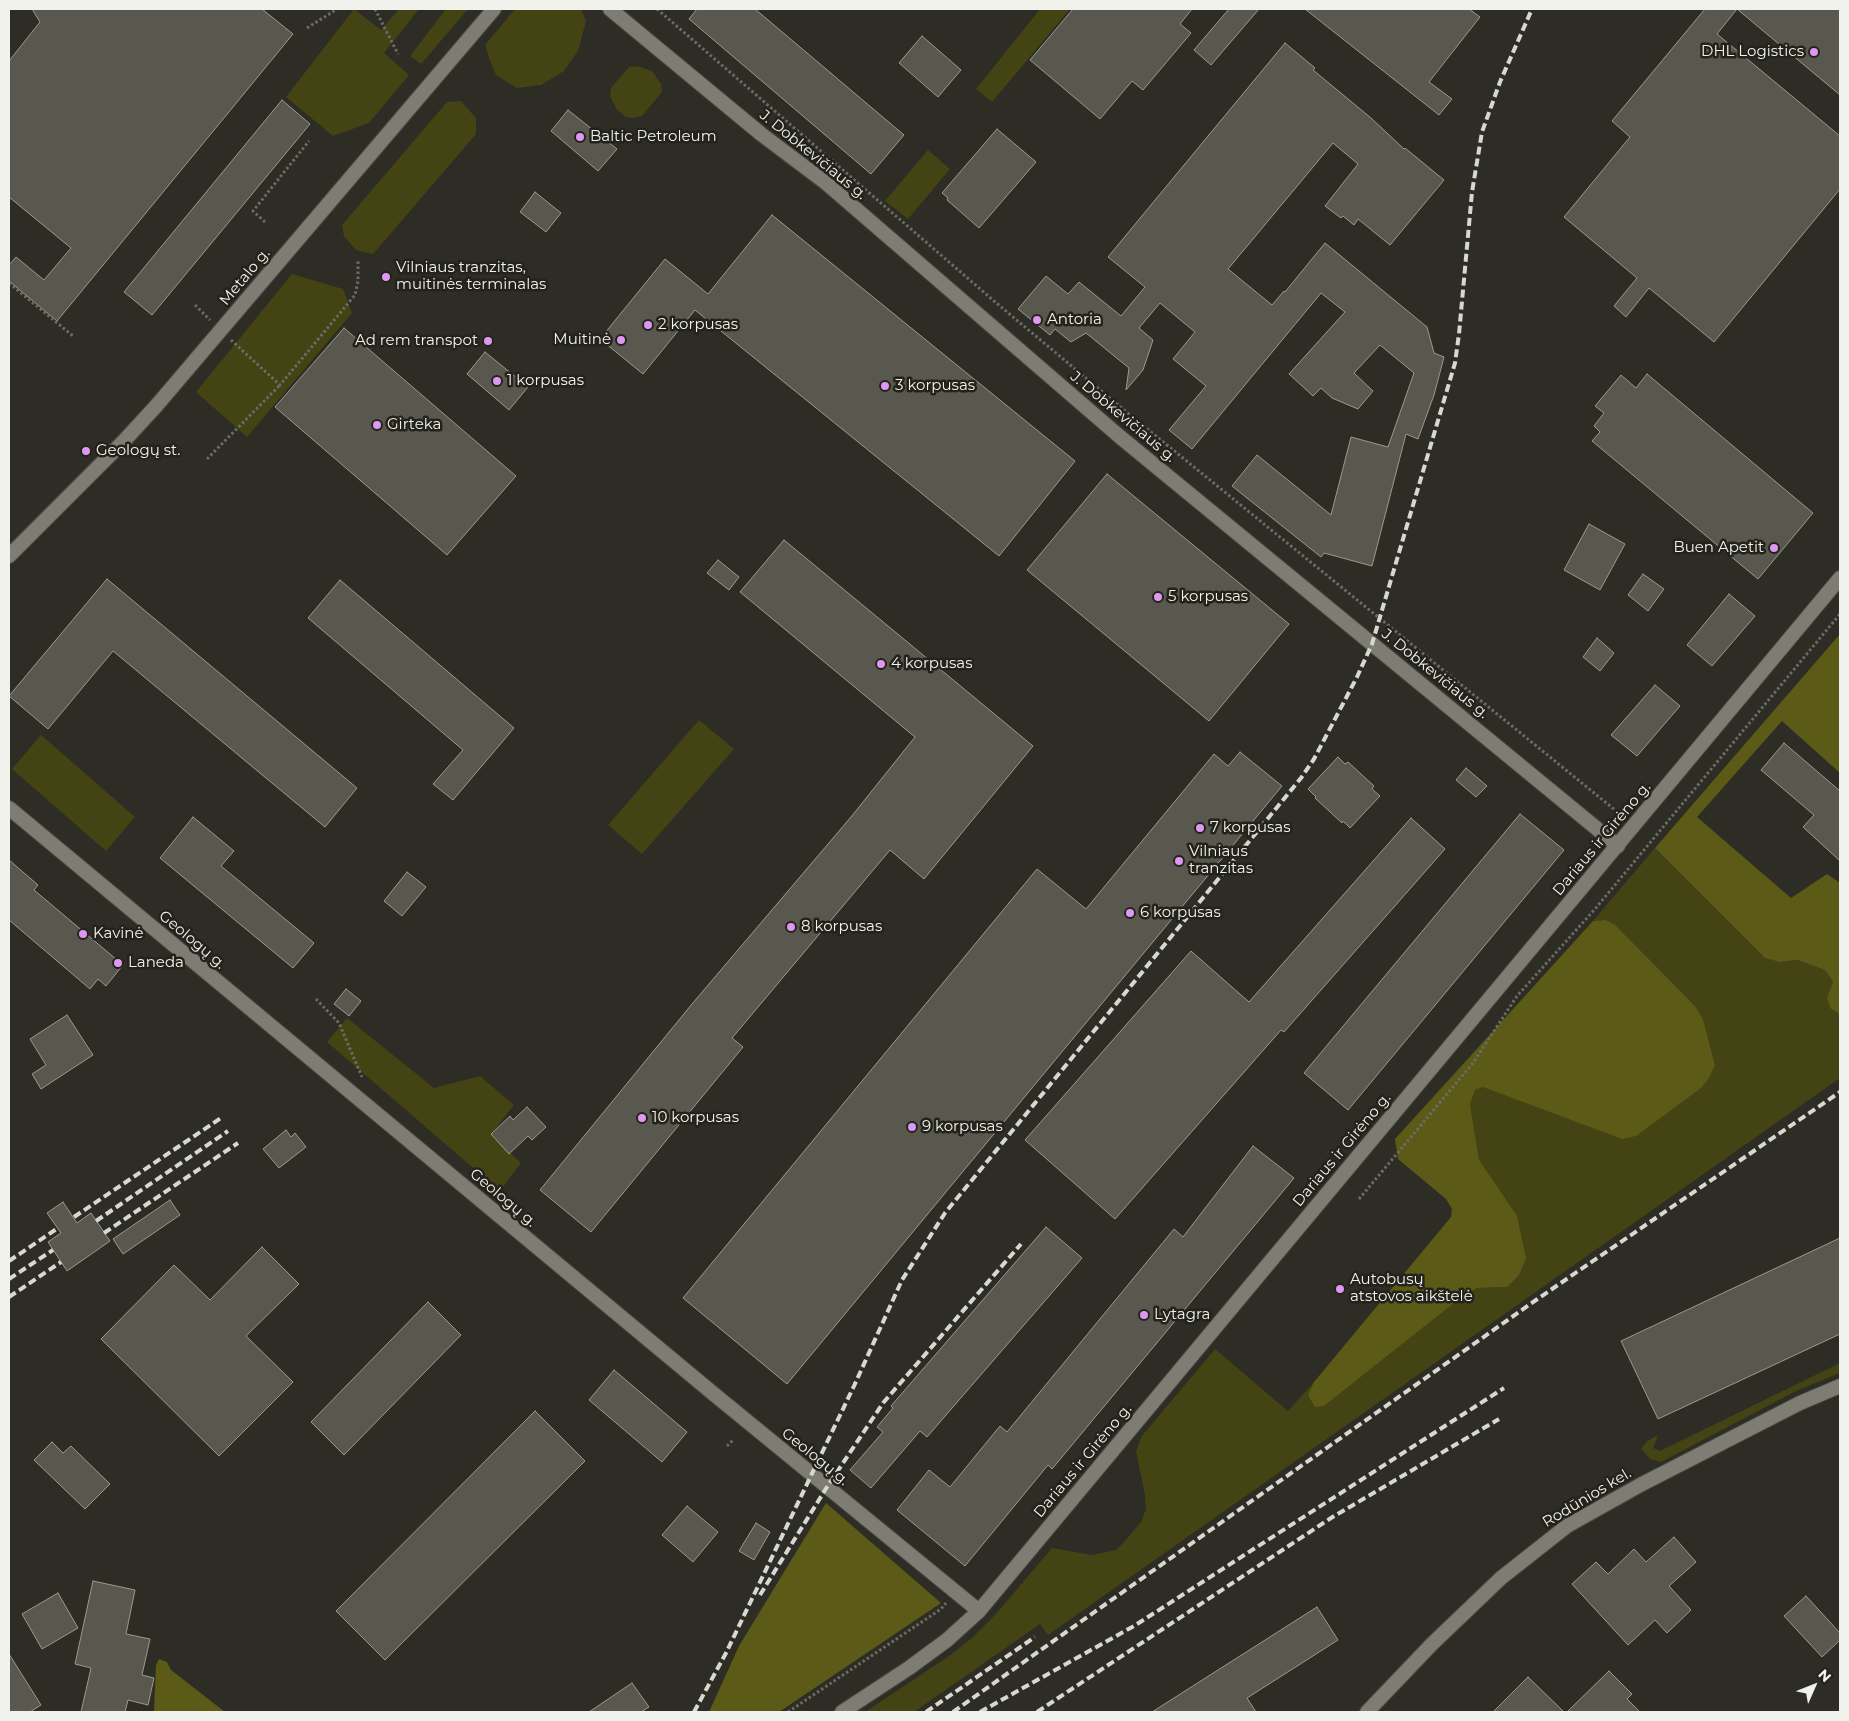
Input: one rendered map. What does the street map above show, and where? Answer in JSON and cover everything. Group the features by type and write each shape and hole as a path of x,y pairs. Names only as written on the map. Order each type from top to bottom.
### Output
{"street":[{"name":"Metalo g.","path":"9,556 135,430 494,9"},
{"name":"J. Dobkevičiaus g.","path":"610,9 761,134 826,183 1176,484 1618,846"},
{"name":"Dariaus ir Girėno g.","path":"842,1712 909,1668 947,1640 979,1611 1840,578"},
{"name":"Geologų g.","path":"9,808 678,1365 979,1611"},
{"name":"Rodūnios kel.","path":"1366,1712 1432,1644 1501,1578 1567,1526 1659,1475 1800,1403 1840,1386"}],"path":[{"path":"307,28 337,9"},
{"path":"375,9 398,54"},
{"path":"657,9 994,301 1124,410 1615,810"},
{"path":"265,222 253,211 309,141"},
{"path":"207,459 280,385 355,295 358,281 358,260"},
{"path":"9,283 73,336"},
{"path":"195,304 221,331 280,385"},
{"path":"1359,1199 1473,1063 1517,996 1594,909 1840,614"},
{"path":"316,999 339,1023 362,1077"},
{"path":"727,1446 734,1440"},
{"path":"788,1712 941,1609 956,1592"}],"shaded area":[{"path":"354,9 381,30 399,9 419,9 384,53 409,75 369,123 333,136 286,97"},
{"path":"446,9 468,9 421,64 410,56"},
{"path":"515,9 581,9 586,21 578,51 564,71 541,85 517,88 496,75 490,61 485,45"},
{"path":"1040,9 1070,9 992,102 976,89"},
{"path":"637,66 652,71 661,84 662,92 642,116 626,117 617,110 610,96 611,88 629,67"},
{"path":"461,101 476,118 476,134 373,254 356,250 344,236 342,225 447,102"},
{"path":"928,150 950,169 908,219 885,201"},
{"path":"292,274 343,289 352,313 247,437 196,392"},
{"path":"1840,634 1840,773 1782,721 1697,817 1791,898 1827,874 1840,883 1840,1014 1831,1009 1827,998 1833,982 1825,970 1797,960 1779,962 1765,958 1655,848"},
{"path":"699,720 734,749 642,854 608,825"},
{"path":"41,735 135,817 106,851 12,769"},
{"path":"1655,848 1765,958 1779,962 1797,960 1825,970 1833,982 1831,1009 1840,1014 1840,1078 1048,1635 1040,1624 914,1712 865,1712 949,1656 972,1638 995,1615 1052,1548 1092,1555 1116,1550 1125,1541 1141,1522 1146,1509 1136,1452 1141,1437 1215,1349 1288,1411 1314,1382 1308,1396 1324,1406 1463,1296 1477,1288 1507,1287 1494,1183 1479,1161 1470,1104 1475,1090 1483,1087 1715,1065 1703,1019 1695,1006 1605,920 1593,921"},
{"path":"1605,920 1615,925 1695,1006 1703,1019 1715,1065 1709,1078 1701,1088 1636,1136 1622,1139 1483,1087 1475,1090 1470,1104 1479,1160 1517,1216 1526,1258 1519,1275 1507,1287 1477,1288 1463,1296 1324,1406 1315,1407 1308,1395 1314,1382 1451,1217 1452,1209 1446,1199 1398,1159 1395,1139 1593,921"},
{"path":"347,1018 434,1088 480,1076 514,1105 491,1134 521,1163 500,1191 327,1042"},
{"path":"1840,1363 1840,1373 1798,1390 1661,1462 1650,1459 1641,1449 1647,1441 1658,1435 1653,1448 1660,1451"},
{"path":"826,1503 941,1603 779,1712 709,1712 739,1646"},
{"path":"159,1659 167,1662 171,1670 225,1712 154,1712 156,1665"}],"building":[{"path":"32,9 262,9 293,34 57,321 9,281 9,265 16,257 44,280 71,248 9,197 9,61 40,22"},
{"path":"697,9 755,9 904,135 871,174 689,19"},
{"path":"1073,9 1192,9 1180,24 1191,33 1143,90 1132,81 1100,119 1030,60"},
{"path":"1229,9 1259,9 1211,65 1194,50"},
{"path":"1305,9 1469,9 1480,17 1429,82 1452,99 1439,115"},
{"path":"1705,9 1737,9 1717,34 1840,136 1840,189 1714,342 1649,288 1626,317 1614,306 1637,278 1564,217 1630,137 1612,121"},
{"name":"DHL Logistics","path":"1737,9 1840,9 1840,95"},
{"path":"922,36 961,70 938,97 899,63"},
{"path":"1285,43 1315,68 1313,70 1371,118 1404,149 1444,180 1390,245 1358,219 1354,225 1325,206 1358,164 1333,143 1228,269 1272,305 1325,243 1427,327 1434,353 1444,357 1434,395 1418,439 1406,434 1372,566 1324,553 1321,557 1232,486 1257,455 1331,515 1351,437 1388,447 1414,373 1380,345 1354,373 1373,391 1358,409 1332,398 1321,388 1313,396 1289,374 1345,312 1321,293 1192,449 1169,430 1206,386 1173,359 1195,332 1160,303 1139,328 1153,340 1143,370 1126,390 1129,368 1086,333 1071,342 1055,329 1050,335 1018,309 1046,276 1068,294 1079,282 1121,316 1145,287 1108,257"},
{"path":"282,100 310,124 152,315 124,292"},
{"name":"Baltic Petroleum","path":"568,110 617,149 598,171 551,131"},
{"path":"997,129 1036,162 979,228 947,200 948,198 942,193"},
{"path":"535,192 561,213 546,232 520,212"},
{"name":"3 korpusas","path":"772,215 1075,461 999,556 695,310 643,374 600,339 665,259 708,294"},
{"name":"Girteka","path":"344,328 516,476 447,555 275,407"},
{"name":"1 korpusas","path":"485,352 528,387 509,410 467,374"},
{"path":"1647,374 1813,513 1758,579 1592,441 1600,432 1594,426 1604,413 1595,406 1621,375 1636,388"},
{"name":"5 korpusas","path":"1107,474 1289,624 1209,721 1027,570"},
{"path":"1589,524 1625,544 1600,590 1564,570"},
{"path":"784,540 1033,746 924,879 890,850 732,1038 743,1047 591,1232 540,1190 692,1004 851,817 915,737 740,592"},
{"path":"718,560 739,577 729,590 707,573"},
{"path":"1643,574 1664,589 1648,611 1628,595"},
{"path":"107,579 357,788 325,827 113,651 48,729 9,696"},
{"path":"340,580 514,728 453,800 433,784 463,750 308,618"},
{"path":"1729,594 1755,616 1712,666 1687,645"},
{"path":"1597,638 1614,653 1600,671 1583,657"},
{"path":"1655,685 1680,706 1637,756 1611,735"},
{"path":"1784,743 1840,791 1840,861 1803,827 1814,815 1761,770"},
{"name":"9 korpusas","path":"1240,752 1282,786 787,1384 683,1298 1037,869 1086,909 1214,754 1228,766"},
{"path":"1338,757 1345,764 1348,762 1374,786 1372,789 1380,796 1350,828 1315,798 1308,789"},
{"path":"1466,768 1487,786 1476,797 1456,780"},
{"path":"1520,814 1564,850 1348,1110 1304,1073"},
{"path":"193,817 234,851 221,866 314,943 293,968 160,858"},
{"path":"1411,818 1445,849 1284,1032 1281,1030 1115,1219 1025,1140 1191,951 1249,1002"},
{"path":"9,860 38,885 34,890 123,965 106,986 98,979 90,989 9,920"},
{"path":"407,872 426,887 402,916 384,901"},
{"path":"346,989 361,1001 349,1016 334,1004"},
{"path":"67,1015 93,1055 41,1089 32,1074 46,1065 30,1039"},
{"path":"527,1107 546,1127 532,1140 528,1136 509,1154 491,1134 510,1116 513,1120"},
{"path":"286,1130 291,1137 295,1133 306,1147 279,1168 263,1149"},
{"path":"1253,1146 1294,1178 1052,1469 1048,1465 965,1566 897,1510 929,1470 950,1487 1000,1426 1007,1432 1174,1229 1183,1237"},
{"path":"170,1200 180,1215 123,1254 113,1239"},
{"path":"63,1202 77,1223 91,1213 110,1241 67,1271 48,1242 61,1233 47,1213"},
{"path":"1046,1227 1082,1258 927,1437 920,1431 871,1488 850,1470 883,1432 877,1427 893,1408 891,1406"},
{"path":"1840,1238 1840,1334 1658,1419 1621,1341"},
{"path":"262,1247 299,1284 246,1336 293,1382 219,1456 101,1339 174,1265 210,1300"},
{"path":"428,1302 461,1335 344,1455 311,1422"},
{"path":"614,1370 687,1432 662,1462 589,1400"},
{"path":"535,1411 585,1461 385,1660 336,1611"},
{"path":"52,1442 63,1453 71,1446 110,1484 85,1509 34,1460"},
{"path":"687,1506 718,1532 693,1562 662,1535"},
{"path":"756,1523 770,1532 754,1560 739,1551"},
{"path":"1674,1537 1696,1562 1669,1586 1691,1610 1667,1633 1655,1620 1628,1645 1572,1584 1596,1562 1608,1574 1634,1549 1646,1562"},
{"path":"93,1581 135,1590 126,1634 150,1639 142,1675 154,1678 148,1705 128,1700 125,1712 81,1712 91,1668 75,1664"},
{"path":"58,1593 78,1628 42,1649 22,1614"},
{"path":"1806,1596 1840,1633 1840,1640 1822,1657 1784,1616"},
{"path":"1317,1607 1338,1640 1247,1698 1256,1712 1152,1712"},
{"path":"9,1654 41,1705 30,1712 9,1712"},
{"path":"1609,1671 1632,1694 1627,1699 1640,1712 1567,1712"},
{"path":"1528,1677 1564,1712 1493,1712"},
{"path":"632,1683 649,1707 641,1712 589,1712"}],"railway":[{"path":"694,1712 726,1653 854,1386 902,1280 945,1213 1301,778 1314,759 1357,677 1372,644 1455,363 1472,192 1482,132 1500,82 1532,9"},
{"path":"953,1712 1536,1300 1840,1092"},
{"path":"74,1217 221,1118"},
{"path":"96,1221 228,1131"},
{"path":"104,1233 238,1143"},
{"path":"9,1261 58,1228"},
{"path":"760,1595 827,1487 883,1403 1021,1244"},
{"path":"9,1279 53,1250"},
{"path":"9,1297 61,1262"},
{"path":"980,1712 1134,1626 1504,1388"},
{"path":"1037,1712 1331,1518 1499,1419"},
{"path":"926,1712 1035,1637"}],"place":[{"name":"DHL Logistics","path":"1814,52"},
{"name":"Baltic Petroleum","path":"580,137"},
{"name":"Vilniaus tranzitas, muitinės terminalas","path":"386,277"},
{"name":"Antoria","path":"1037,320"},
{"name":"2 korpusas","path":"648,325"},
{"name":"Muitinė","path":"621,340"},
{"name":"Ad rem transpot","path":"488,341"},
{"name":"1 korpusas","path":"497,381"},
{"name":"3 korpusas","path":"885,386"},
{"name":"Girteka","path":"377,425"},
{"name":"Geologų st.","path":"86,451"},
{"name":"Buen Apetit","path":"1774,548"},
{"name":"5 korpusas","path":"1158,597"},
{"name":"4 korpusas","path":"881,664"},
{"name":"7 korpusas","path":"1200,828"},
{"name":"Vilniaus tranzitas","path":"1179,861"},
{"name":"6 korpusas","path":"1130,913"},
{"name":"8 korpusas","path":"791,927"},
{"name":"Kavinė","path":"83,934"},
{"name":"Laneda","path":"118,963"},
{"name":"10 korpusas","path":"642,1118"},
{"name":"9 korpusas","path":"912,1127"},
{"name":"Autobusų atstovos aikštelė","path":"1340,1289"},
{"name":"Lytagra","path":"1144,1315"}]}
